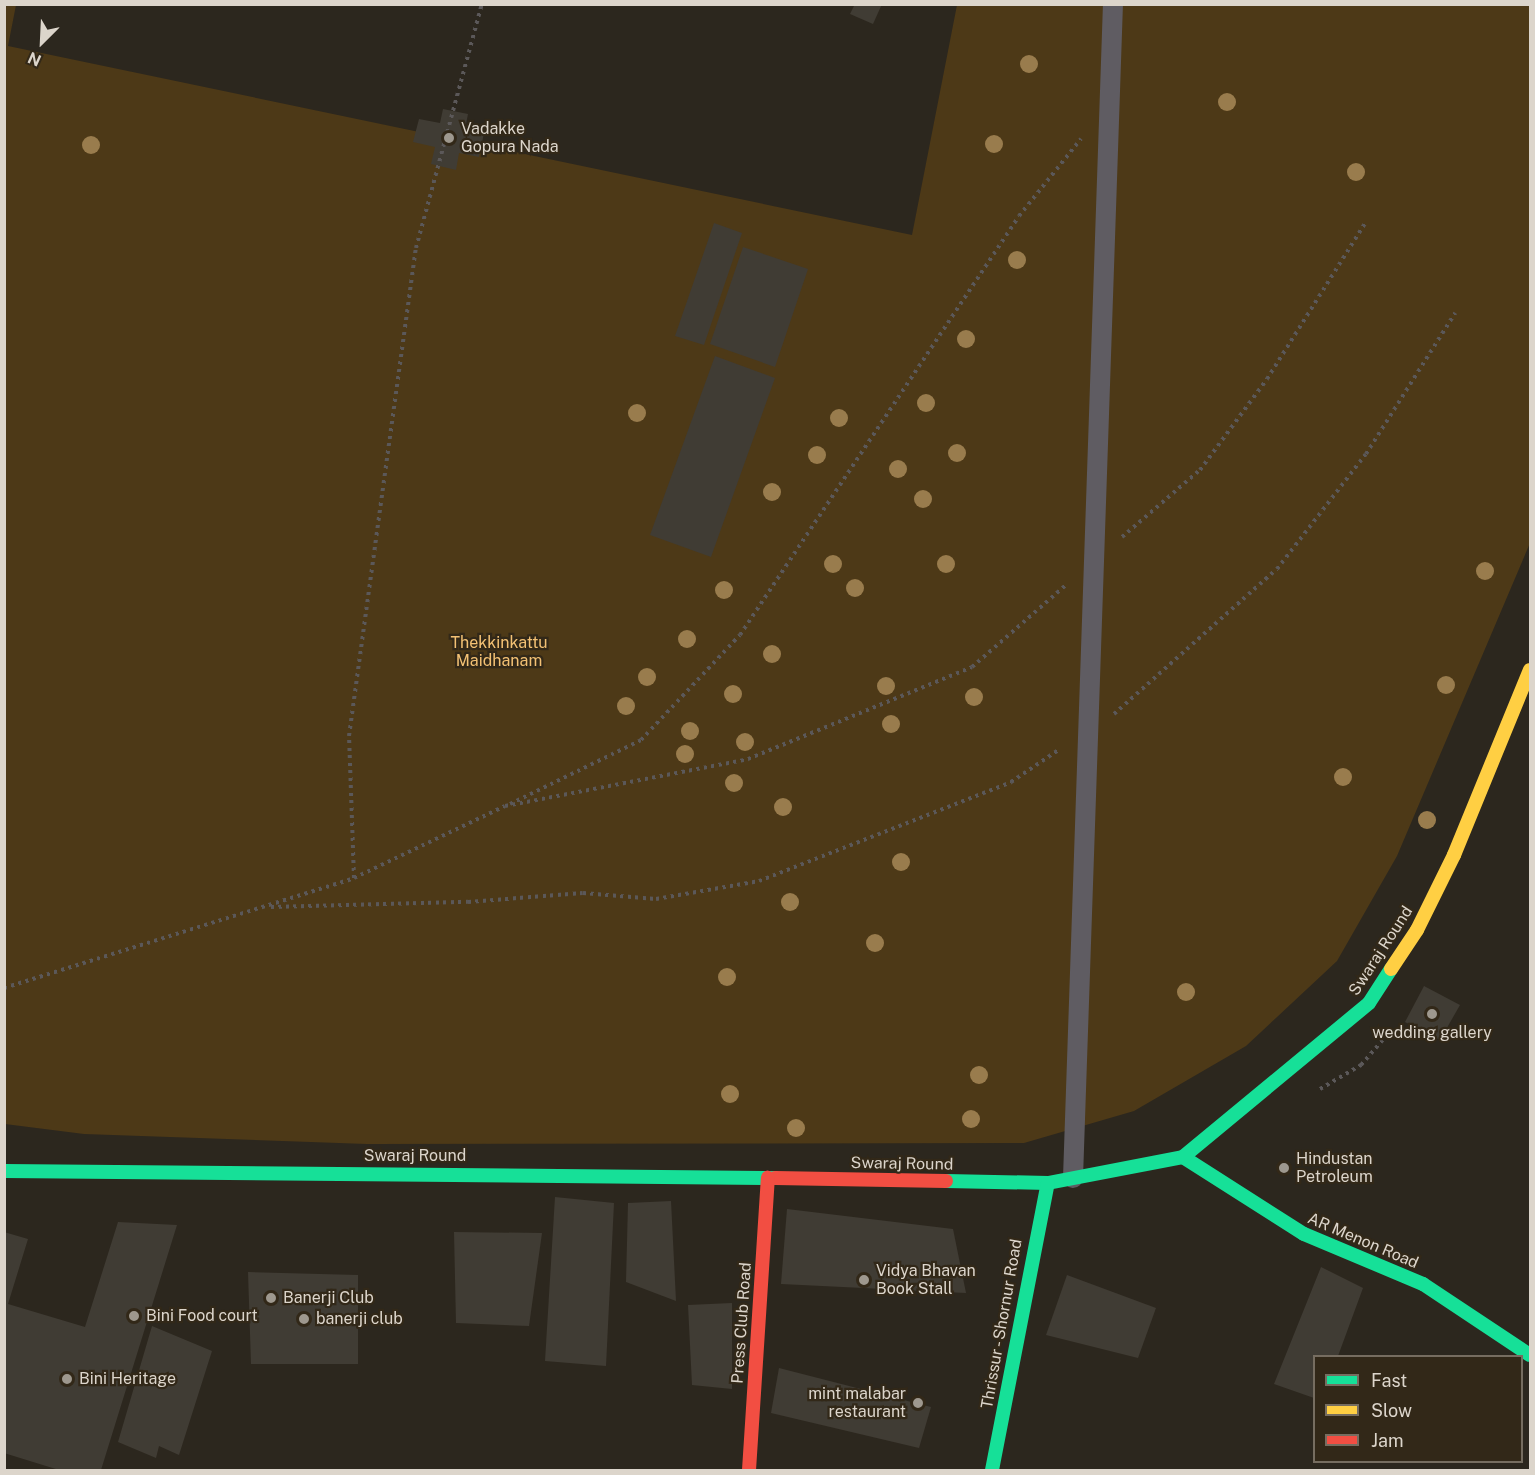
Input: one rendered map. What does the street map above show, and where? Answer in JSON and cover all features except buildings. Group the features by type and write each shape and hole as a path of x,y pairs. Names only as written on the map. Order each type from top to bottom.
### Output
{"main road":[{"name":"Swaraj Round","path":"4,1171 1048,1183 1183,1157 1369,1003 1417,930 1454,855 1530,670"},
{"name":"AR Menon Road","path":"1183,1157 1304,1234 1423,1284 1530,1355"},
{"name":"Press Club Road","path":"749,1470 768,1178"},
{"name":"Thrissur - Shornur Road","path":"992,1470 1048,1183"}],"lane":[{"path":"1073,1178 1113,4"}],"path":[{"path":"354,878 349,736 416,248 482,4"},
{"path":"4,988 354,878 641,740 740,635 1019,216 1110,104"},
{"path":"505,806 748,759 972,667 1200,470 1267,379 1366,222"},
{"path":"266,907 468,902 583,893 656,899 759,881 1011,782 1130,703 1277,569 1366,454 1455,313"},
{"path":"1311,1095 1360,1065 1397,1023"}],"green space":[{"name":"Thekkinkattu Maidhanam","path":"5,5 16,5 8,46 912,235 957,5 1530,5 1530,543 1397,856 1337,961 1246,1046 1134,1111 1024,1143 367,1144 84,1134 5,1124"}],"traffic: fast":[{"path":"946,1181 1048,1183 1183,1157 1369,1003 1391,969"},
{"path":"1183,1157 1304,1234 1423,1284 1530,1355"},
{"path":"4,1171 775,1178"},
{"path":"992,1470 1048,1183"}],"traffic: slow":[{"path":"1391,969 1417,930 1454,855 1530,670"}],"traffic: jam":[{"path":"749,1470 768,1178"},
{"path":"775,1178 946,1181"}],"place":[{"name":"Vadakke Gopura Nada","path":"449,138"},
{"name":"wedding gallery","path":"1432,1014"},
{"name":"Hindustan Petroleum","path":"1284,1168"},
{"name":"Vidya Bhavan Book Stall","path":"864,1280"},
{"name":"Banerji Club","path":"271,1298"},
{"name":"Bini Food court","path":"134,1316"},
{"name":"banerji club","path":"304,1319"},
{"name":"Bini Heritage","path":"67,1379"},
{"name":"mint malabar restaurant","path":"918,1403"}]}
